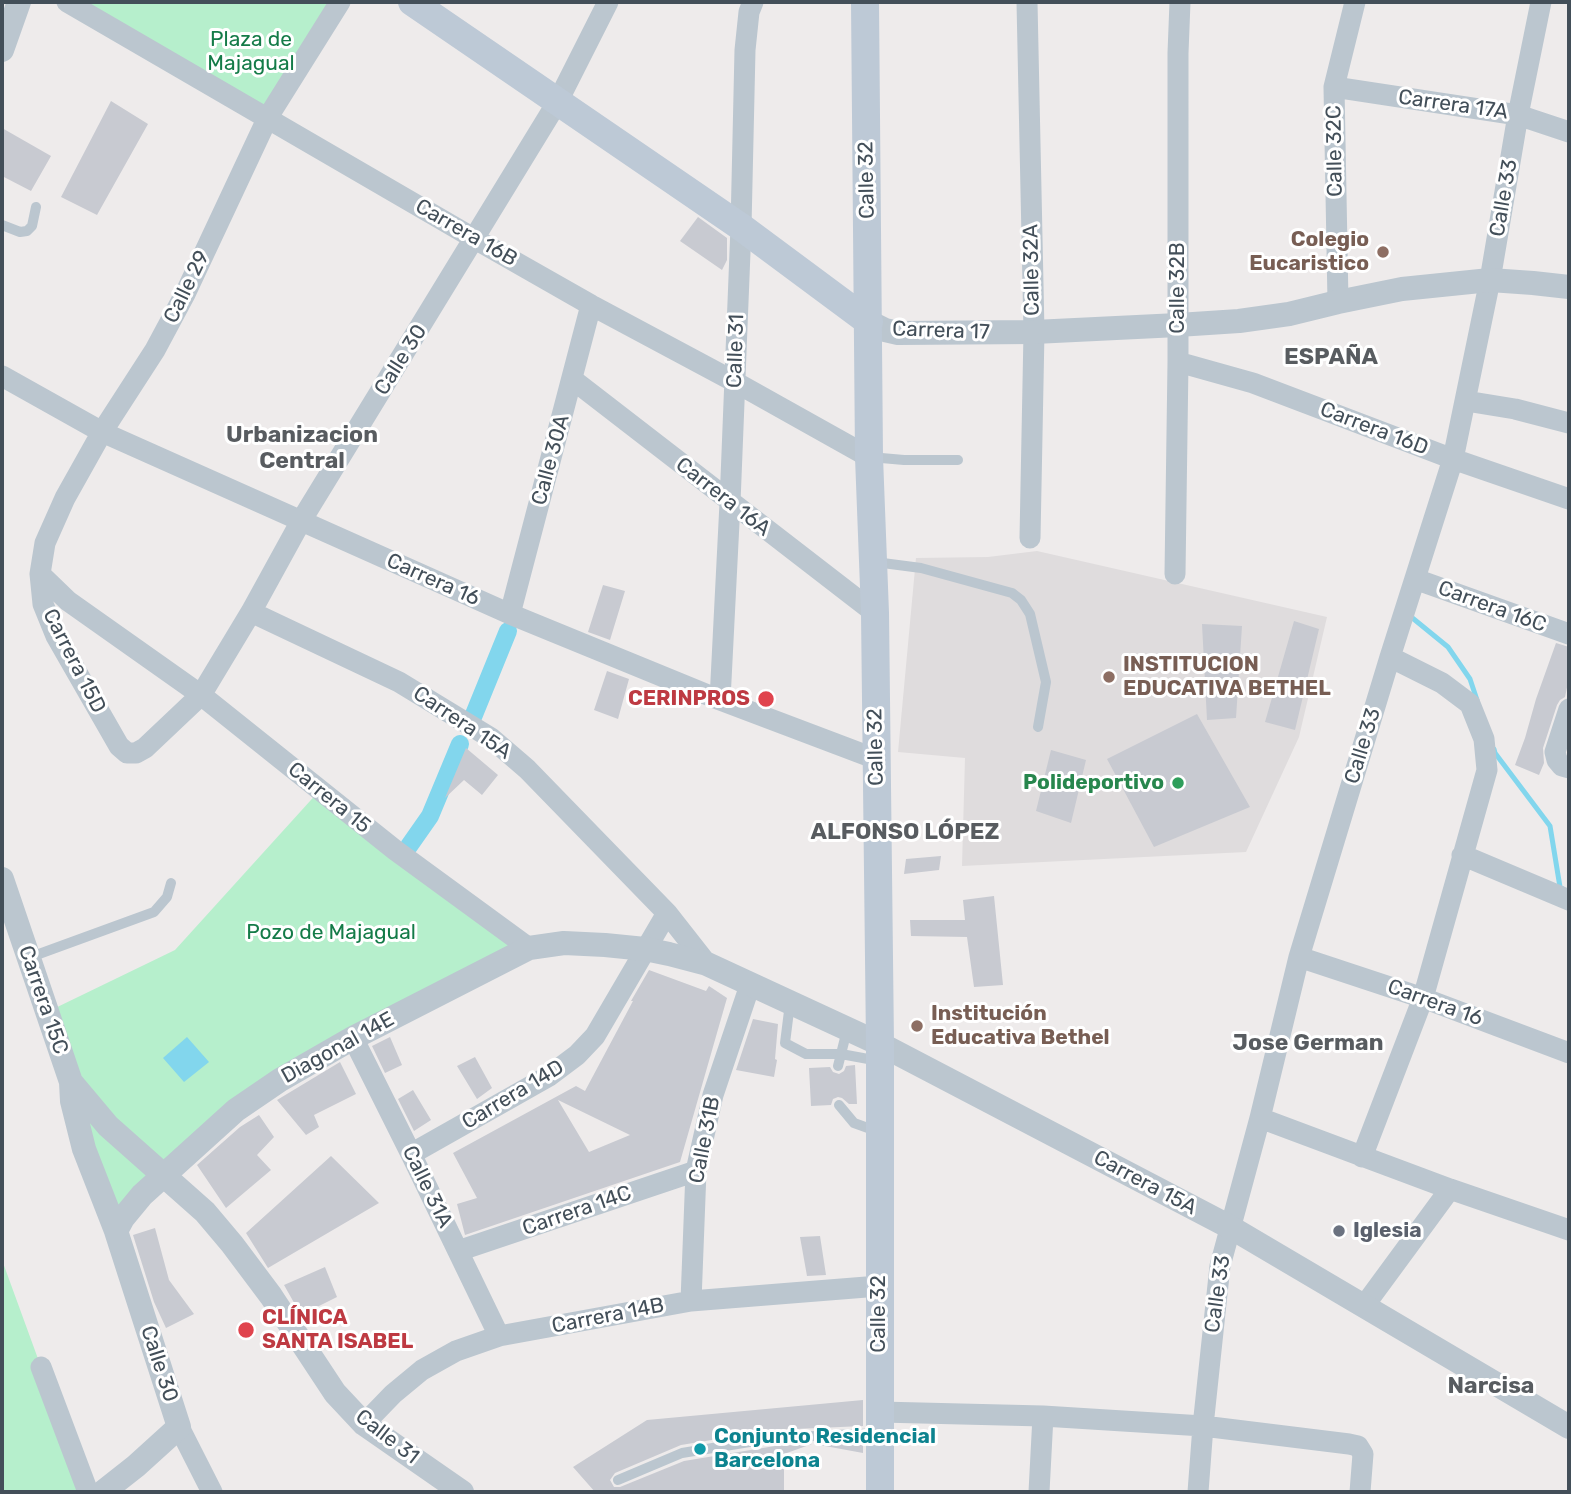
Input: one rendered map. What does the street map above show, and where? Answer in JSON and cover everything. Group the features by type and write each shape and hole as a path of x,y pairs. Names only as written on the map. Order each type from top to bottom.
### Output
{"main road":[{"name":"Carrera 17","path":"412,2 741,227 869,321"},
{"name":"Calle 32","path":"865,2 869,457 874,613 880,1052 880,1492"}],"street":[{"path":"2,50 19,2"},
{"name":"Carrera 16B","path":"67,2 591,305 869,457"},
{"name":"Calle 29","path":"40,574 45,543 65,498 173,317 268,117 340,2"},
{"name":"Calle 30","path":"119,746 127,753 136,753 145,748 201,695 301,521 558,101 608,2"},
{"name":"Calle 31","path":"720,700 741,227 745,50 748,12 753,2"},
{"name":"Calle 32A","path":"1027,2 1034,332 1030,538"},
{"name":"Calle 32B","path":"1175,574 1180,2"},
{"name":"Calle 32C","path":"1338,302 1334,87 1355,2"},
{"name":"Calle 33","path":"1198,1492 1220,1266 1299,957 1453,458 1490,280 1518,115 1541,2"},
{"name":"Carrera 17A","path":"1334,87 1518,115 1569,132"},
{"name":"Carrera 17","path":"869,321 885,330 898,333 1034,332 1239,321 1289,314 1402,289 1490,280 1569,288"},
{"name":"Calle 30A","path":"510,614 591,305"},
{"name":"Carrera 16D","path":"1178,362 1253,383 1569,499"},
{"name":"Carrera 16","path":"2,376 102,432 510,614 720,700 876,759"},
{"name":"Carrera 16A","path":"572,379 874,613"},
{"path":"1466,401 1515,409 1569,423"},
{"name":"Carrera 15","path":"40,574 68,601 201,695 395,850 529,948"},
{"name":"Carrera 15D","path":"40,574 43,604 56,636 119,746"},
{"name":"Carrera 16C","path":"1415,579 1569,634"},
{"name":"Carrera 15A","path":"251,612 399,682 491,738 527,769 667,913 707,964"},
{"path":"1362,1157 1423,998 1487,770 1484,739 1470,704 1442,682 1390,657"},
{"path":"1563,764 1555,752 1569,709"},
{"path":"1462,855 1569,900"},
{"name":"Carrera 15C","path":"2,879 71,1082 84,1149 116,1231"},
{"path":"529,948 564,943 645,949 667,913"},
{"name":"Diagonal 14E","path":"116,1231 132,1206 164,1176 236,1111 280,1080 353,1038 529,948"},
{"name":"Carrera 15A","path":"645,949 707,964 790,1003 844,1042 880,1052 1230,1227 1569,1427"},
{"name":"Carrera 14D","path":"411,1154 550,1076 577,1055 594,1036 645,949"},
{"name":"Carrera 16","path":"1299,957 1423,998 1569,1053"},
{"name":"Calle 31B","path":"691,1301 695,1171 713,1095 750,985"},
{"name":"Calle 31A","path":"353,1038 499,1336"},
{"name":"Carrera 15C","path":"71,1082 120,1137 164,1176"},
{"path":"1260,1118 1569,1230"},
{"path":"84,1149 97,1140 120,1137"},
{"name":"Carrera 14C","path":"458,1251 695,1171"},
{"name":"Calle 31","path":"164,1176 205,1212 232,1244 271,1296 335,1393 365,1424 462,1492"},
{"path":"1364,1306 1450,1189"},
{"name":"Calle 30","path":"116,1231 179,1427 212,1492"},
{"name":"Carrera 14B","path":"365,1424 393,1394 422,1370 456,1351 499,1336 691,1301 879,1286"},
{"path":"41,1367 88,1492"},
{"path":"1038,1492 1043,1416"},
{"path":"880,1422 1043,1416 1203,1426 1358,1446 1363,1454 1360,1492"},
{"path":"103,1492 179,1427"}],"lane":[{"path":"2,225 20,232 27,231 32,226 36,208"},
{"path":"869,457 958,460"},
{"path":"872,561 921,568 1012,593 1021,600 1030,614 1046,682 1038,727"},
{"path":"29,958 154,912 167,897 171,883"},
{"path":"790,1003 785,1043 806,1054 844,1042"},
{"path":"838,1066 844,1042"},
{"path":"839,1105 854,1123 879,1132"},
{"path":"618,1480 682,1453 880,1422"}],"shaded area":[{"name":"INSTITUCION EDUCATIVA BETHEL","path":"1037,551 1327,617 1299,737 1246,852 962,866 965,758 898,752 916,558 988,557"}],"green space":[{"name":"Plaza de Majagual","path":"67,2 340,2 268,117"},
{"name":"Pozo de Majagual","path":"320,790 533,953 280,1080 116,1231 47,1012 175,950"},
{"path":"2,1260 41,1367 88,1492 2,1492"}],"water":[{"path":"187,1037 209,1062 184,1082 163,1058"}],"building":[{"path":"111,101 148,124 97,215 61,197"},
{"path":"2,128 51,156 31,191 2,176"},
{"path":"698,217 727,238 727,260 722,270 680,241"},
{"path":"603,585 625,591 610,640 588,632"},
{"path":"1294,621 1319,629 1295,730 1265,722"},
{"path":"1202,624 1242,626 1236,718 1207,720"},
{"path":"1556,643 1569,647 1569,678 1565,697 1557,705 1543,748 1544,763 1539,775 1515,765"},
{"path":"607,671 629,679 618,719 594,710"},
{"name":"Polideportivo","path":"1197,714 1250,807 1154,847 1107,759"},
{"path":"466,748 498,775 482,795 464,780 445,798"},
{"path":"1051,750 1086,760 1071,823 1036,811"},
{"path":"941,856 939,870 904,874 906,859"},
{"path":"994,896 1003,985 974,987 967,937 911,936 910,920 965,920 963,900"},
{"path":"649,970 706,991 709,986 727,998 680,1162 465,1235 457,1204 477,1198 453,1153 576,1086 585,1091","holes":["558,1100 630,1135 589,1152"]},
{"path":"753,1019 778,1024 774,1077 736,1070"},
{"path":"390,1037 402,1065 385,1073 372,1046"},
{"path":"475,1057 492,1088 477,1099 457,1066"},
{"path":"340,1062 356,1094 314,1115 319,1127 306,1135 277,1100"},
{"path":"855,1065 857,1104 849,1104 838,1097 833,1099 831,1105 811,1106 809,1068 830,1067 833,1072 839,1074 846,1066"},
{"path":"413,1090 431,1120 414,1131 398,1099"},
{"path":"259,1115 274,1137 257,1155 271,1170 226,1208 197,1165 240,1127"},
{"path":"331,1156 379,1203 268,1268 246,1233"},
{"path":"155,1228 169,1280 194,1314 166,1328 154,1302 133,1235"},
{"path":"820,1236 826,1275 807,1276 800,1237"},
{"path":"325,1267 337,1297 301,1315 284,1285"},
{"name":"Conjunto Residencial Barcelona","path":"863,1400 863,1426 773,1430 681,1445 615,1473 610,1480 614,1487 620,1487 684,1461 775,1446 812,1444 784,1454 784,1490 595,1492 573,1467 647,1420"},
{"path":"863,1442 863,1453 814,1444"}],"waterway":[{"path":"1410,616 1448,647 1470,679 1477,700"},
{"path":"473,717 508,631"},
{"path":"409,846 430,816 460,744"},
{"path":"1494,749 1550,826 1560,887 1563,889"}],"place":[{"name":"Colegio Eucaristico","path":"1383,252"},
{"name":"INSTITUCION EDUCATIVA BETHEL","path":"1109,677"},
{"name":"CERINPROS","path":"766,699"},
{"name":"Polideportivo","path":"1178,783"},
{"name":"Institución Educativa Bethel","path":"917,1026"},
{"name":"Iglesia","path":"1339,1231"},
{"name":"CLÍNICA SANTA ISABEL","path":"246,1330"},
{"name":"Conjunto Residencial Barcelona","path":"700,1449"}],"district":[{"name":"ESPAÑA","path":"1331,357"},
{"name":"Urbanizacion Central","path":"302,448"},
{"name":"ALFONSO LÓPEZ","path":"905,832"},
{"name":"Jose German","path":"1308,1043"},
{"name":"Narcisa","path":"1491,1386"}]}
